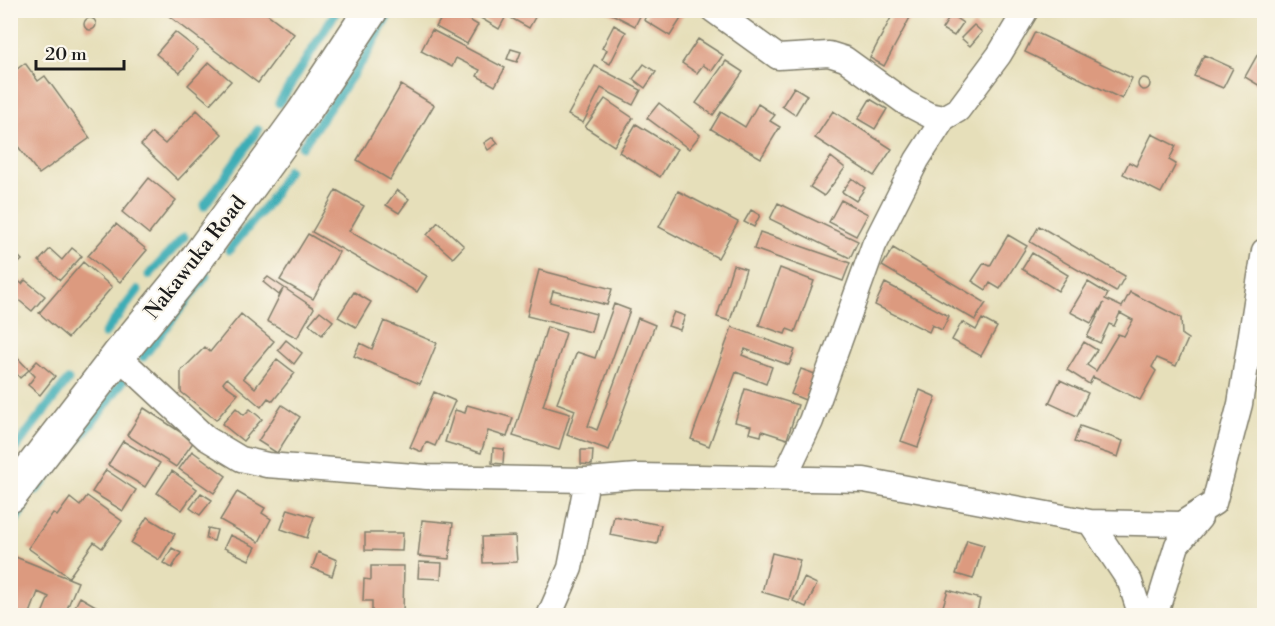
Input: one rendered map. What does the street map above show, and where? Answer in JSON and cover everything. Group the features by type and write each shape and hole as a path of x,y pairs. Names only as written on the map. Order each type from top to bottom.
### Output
{"main road":[{"name":"Nakawuka Road","path":"10,496 118,356 190,268 280,145 371,10"}],"street":[{"path":"713,10 778,57 829,54 845,59 906,104 929,115 944,118"},
{"path":"784,478 812,421 874,245 917,160 944,118 958,110 999,55 1026,10"},
{"path":"1155,615 1177,545 1214,503 1240,404 1264,251"},
{"path":"118,356 206,438 241,459 267,465 427,477 587,480 637,476 864,480 1090,522 1181,524 1214,503"},
{"path":"549,615 570,568 587,480"},
{"path":"1090,522 1130,582 1141,615"}],"building":[{"path":"161,10 262,10 294,34 258,83"},
{"path":"446,10 452,10 478,25 467,44 436,27"},
{"path":"467,10 492,10 505,18 499,29"},
{"path":"516,10 539,10 529,28 511,18"},
{"path":"604,10 643,10 635,26"},
{"path":"649,10 658,10 665,14 667,10 678,10 684,14 670,36 644,20"},
{"path":"895,10 914,10 884,66 870,58"},
{"path":"951,15 963,23 954,36 942,29"},
{"path":"92,18 96,24 92,30 88,30 84,22"},
{"path":"614,25 626,32 610,64 602,60 607,50 602,48"},
{"path":"974,25 982,32 970,46 961,38"},
{"path":"432,30 505,68 495,86 477,76 480,70 456,58 452,67 421,51"},
{"path":"175,32 198,50 180,73 156,54"},
{"path":"1035,32 1132,78 1122,99 1025,52"},
{"path":"698,39 723,55 712,71 703,65 697,73 682,63"},
{"path":"1264,43 1264,78 1260,86 1245,77"},
{"path":"511,49 521,52 517,62 507,59"},
{"path":"1204,55 1233,68 1223,88 1194,76"},
{"path":"726,61 743,72 713,115 696,103"},
{"path":"209,62 231,81 210,104 188,85"},
{"path":"25,63 38,81 45,76 90,138 39,174 10,136 10,70 12,73"},
{"path":"644,64 656,72 645,88 633,79"},
{"path":"595,66 641,90 633,105 601,88 583,123 568,115"},
{"path":"1146,78 1150,84 1146,90 1142,90 1138,82"},
{"path":"401,85 434,105 390,180 357,160"},
{"path":"794,87 807,95 795,115 782,106"},
{"path":"605,99 633,118 614,146 585,127"},
{"path":"870,99 887,109 875,129 858,119"},
{"path":"659,103 700,135 689,149 647,118"},
{"path":"758,104 775,115 770,121 780,127 761,158 711,129 721,112 745,127"},
{"path":"197,110 222,134 178,180 141,145 152,133 165,144"},
{"path":"833,111 892,149 874,176 815,138"},
{"path":"636,124 677,149 660,177 619,152"},
{"path":"1152,134 1176,146 1169,160 1176,164 1161,193 1123,174 1129,162 1136,166"},
{"path":"493,137 498,143 488,150 484,143"},
{"path":"831,157 845,168 824,196 810,187"},
{"path":"149,178 176,200 149,234 122,212"},
{"path":"852,178 865,188 856,201 842,192"},
{"path":"336,190 364,206 349,231 427,276 417,292 312,232"},
{"path":"397,190 409,199 399,213 386,205"},
{"path":"678,191 738,222 718,258 659,227"},
{"path":"841,200 868,214 856,236 829,222"},
{"path":"778,203 858,241 850,258 770,219"},
{"path":"751,210 760,215 754,227 744,222"},
{"path":"438,222 464,246 453,258 427,235"},
{"path":"116,224 147,250 120,282 88,256"},
{"path":"1039,226 1125,276 1116,292 1030,242"},
{"path":"760,232 850,263 843,281 754,249"},
{"path":"308,234 339,252 313,299 280,280"},
{"path":"1008,235 1027,246 1000,289 990,283 986,290 972,281 984,263 990,266"},
{"path":"10,248 22,260 10,271"},
{"path":"72,248 82,256 60,280 39,261 50,249 62,260"},
{"path":"893,248 986,303 975,320 882,266"},
{"path":"1032,253 1068,275 1058,291 1022,269"},
{"path":"83,262 112,287 68,338 39,313"},
{"path":"733,265 746,269 730,321 717,317"},
{"path":"780,268 814,281 795,332 787,329 785,334 759,325"},
{"path":"539,270 612,289 607,305 553,291 550,302 596,314 591,332 527,316"},
{"path":"13,276 22,284 25,280 45,296 32,311 10,293"},
{"path":"268,277 314,308 297,338 267,321 283,289 279,295 263,282"},
{"path":"1088,282 1108,294 1105,299 1122,307 1130,292 1181,318 1182,335 1188,339 1176,366 1157,358 1152,367 1156,371 1140,400 1093,377 1089,384 1067,370 1084,342 1097,350 1087,365 1096,371 1118,334 1124,336 1133,320 1120,313 1114,326 1109,324 1100,343 1087,337 1104,303 1091,323 1070,312"},
{"path":"885,283 949,316 942,330 932,325 929,332 875,305"},
{"path":"354,292 371,302 356,327 338,317"},
{"path":"614,304 630,310 588,426 597,430 638,318 655,325 609,450 567,435 575,410 557,403 577,352 595,358"},
{"path":"320,311 333,321 322,335 309,324"},
{"path":"674,312 685,316 680,330 668,326"},
{"path":"241,314 274,341 243,378 255,388 277,359 295,373 273,401 268,398 261,407 227,378 223,383 238,394 216,420 181,392 181,371 205,347 210,352"},
{"path":"982,319 997,327 981,356 952,340 962,322 976,330"},
{"path":"384,321 437,343 420,384 354,356 360,343 372,349"},
{"path":"547,327 566,333 543,406 570,414 559,450 513,436"},
{"path":"732,327 795,350 789,365 745,349 742,355 772,367 766,384 736,372 709,446 691,439"},
{"path":"286,340 302,353 294,364 278,350"},
{"path":"10,350 29,370 20,378 10,366"},
{"path":"37,361 55,376 40,395 28,385 35,376 29,370"},
{"path":"801,369 815,374 805,400 791,394"},
{"path":"1060,380 1088,393 1077,416 1049,403"},
{"path":"745,389 798,405 787,439 762,431 761,436 749,433 751,426 735,422"},
{"path":"920,390 936,397 918,447 901,441"},
{"path":"434,392 455,401 435,446 426,442 422,452 410,447"},
{"path":"282,405 300,417 277,453 258,441"},
{"path":"467,405 513,418 507,437 488,431 481,453 445,442 455,410 465,413"},
{"path":"144,408 194,441 176,467 127,435"},
{"path":"236,408 244,415 250,409 262,419 243,441 222,424"},
{"path":"1080,426 1123,441 1118,457 1074,442"},
{"path":"123,441 160,463 145,487 108,465"},
{"path":"493,448 504,449 503,464 492,463"},
{"path":"581,450 593,450 592,465 581,464"},
{"path":"192,451 226,476 214,493 179,469"},
{"path":"106,470 136,490 123,511 92,492"},
{"path":"172,471 197,489 182,510 157,493"},
{"path":"237,492 265,508 262,513 271,519 259,542 220,520"},
{"path":"201,493 212,500 200,515 190,508"},
{"path":"87,496 122,521 102,548 94,542 69,577 28,548 53,513 57,516 70,498 80,506"},
{"path":"288,509 314,517 307,538 281,529"},
{"path":"614,516 661,525 657,544 610,535"},
{"path":"147,517 175,534 159,560 131,543"},
{"path":"422,520 453,523 449,559 418,556"},
{"path":"208,528 217,530 214,541 206,539"},
{"path":"365,533 403,533 402,551 365,550"},
{"path":"230,535 256,547 249,560 224,548"},
{"path":"515,536 517,562 483,563 482,537"},
{"path":"967,540 984,545 973,579 956,574"},
{"path":"172,548 181,553 172,568 163,563"},
{"path":"318,552 337,560 332,576 312,568"},
{"path":"772,553 800,560 789,600 762,592"},
{"path":"13,556 78,582 64,616 41,616 49,597 38,592 29,616 10,616 10,562"},
{"path":"419,562 442,563 441,579 418,578"},
{"path":"371,566 404,566 403,614 372,613 372,601 363,601 364,579 371,580"},
{"path":"804,578 817,584 806,607 793,601"},
{"path":"948,590 980,599 976,616 940,616"},
{"path":"80,597 113,616 70,616"}],"waterway":[{"path":"279,103 337,10"},
{"path":"302,147 366,56 391,10"},
{"path":"204,206 258,130"},
{"path":"229,250 269,202 288,170"},
{"path":"149,275 184,237"},
{"path":"143,357 206,276"},
{"path":"104,334 138,290"},
{"path":"10,455 68,380"},
{"path":"36,490 92,423 123,381"},
{"path":"10,530 23,508"}]}
